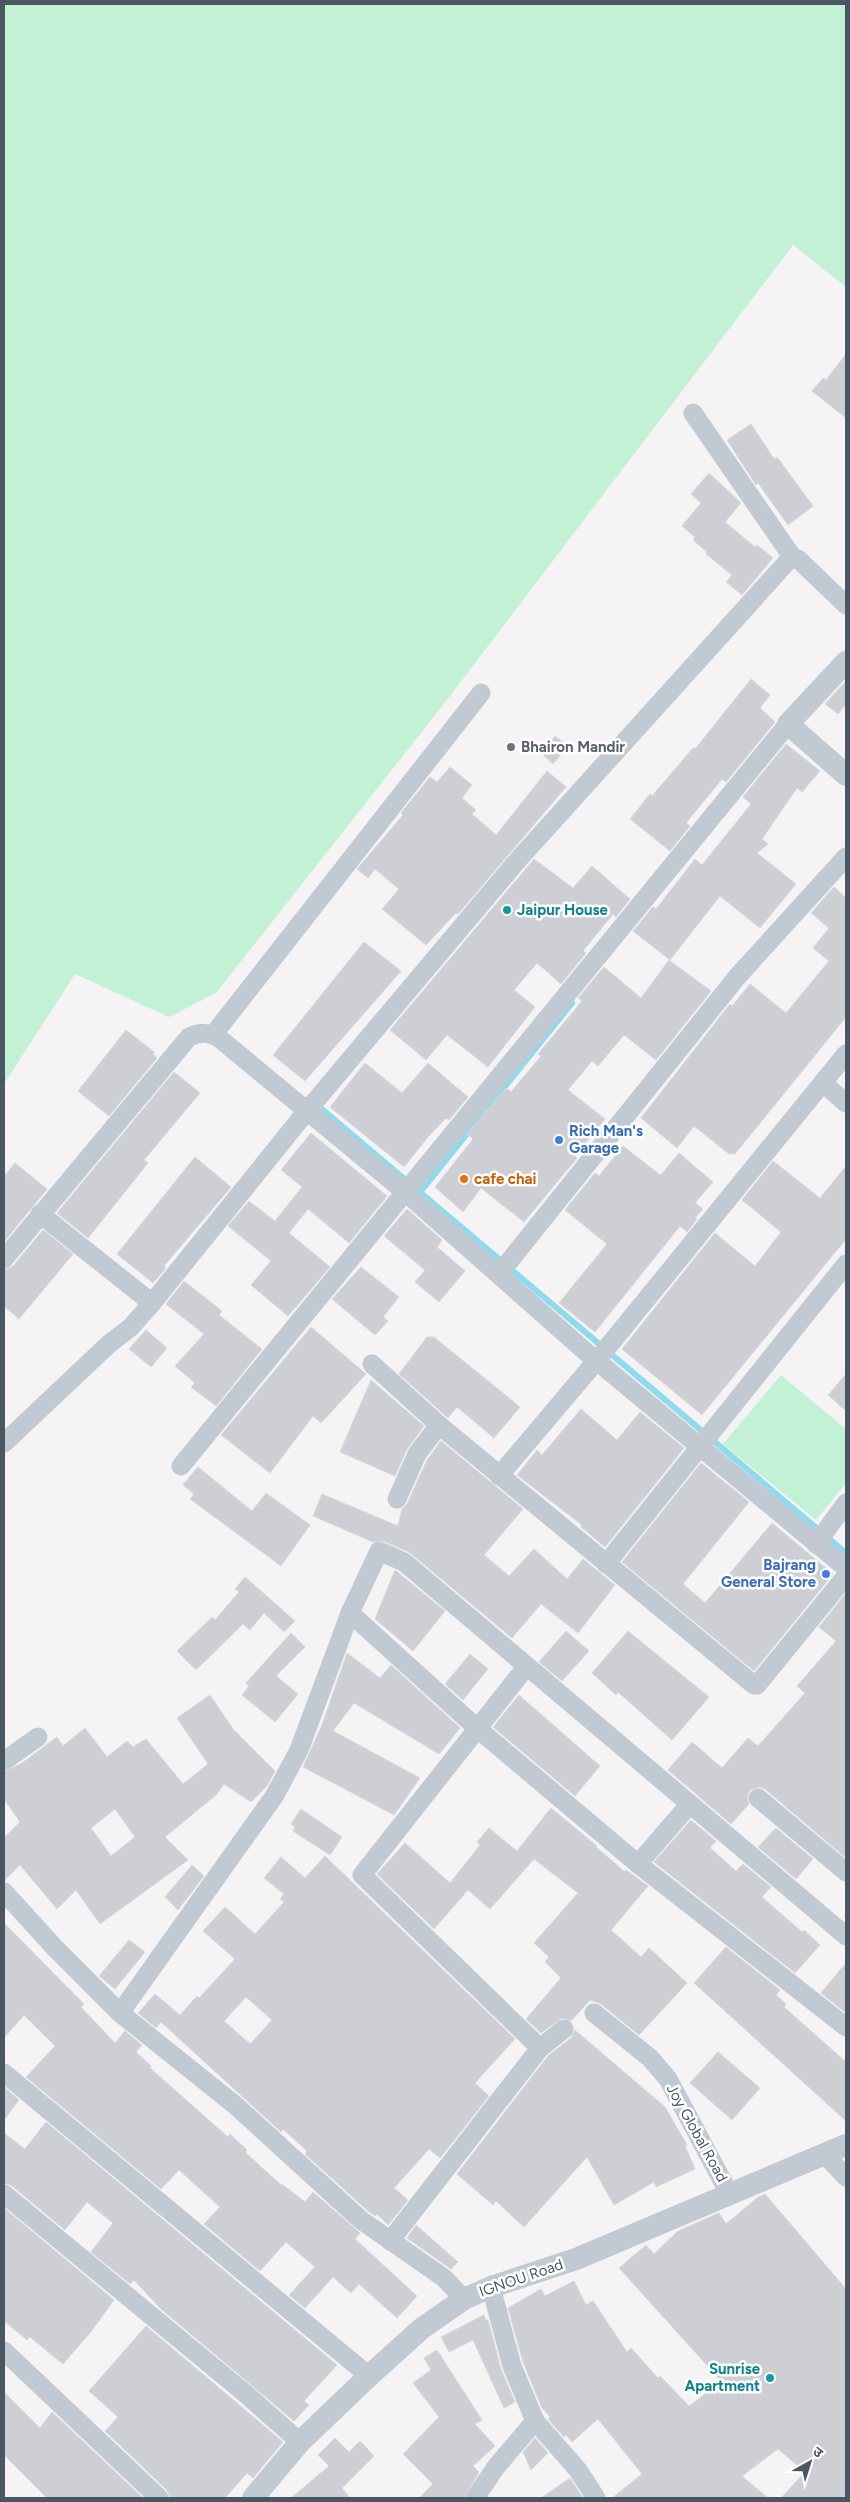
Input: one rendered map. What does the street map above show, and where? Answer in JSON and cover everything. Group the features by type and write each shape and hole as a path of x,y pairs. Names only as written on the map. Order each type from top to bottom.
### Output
{"street":[{"path":"693,413 794,558 798,559 846,605"},
{"path":"5,1437 131,1327 306,1112 517,860 787,562 794,558"},
{"path":"181,1466 788,724 846,662"},
{"path":"213,1035 481,692"},
{"path":"788,724 846,775"},
{"path":"498,1274 716,1003 846,857"},
{"path":"4,1259 189,1037 201,1032 213,1035 406,1191 597,1360 846,1568"},
{"path":"499,1476 597,1360 846,1054"},
{"path":"823,1083 846,1103"},
{"path":"40,1214 152,1303"},
{"path":"606,1564 846,1264"},
{"path":"372,1364 499,1476 754,1685 757,1685 846,1576"},
{"path":"397,1500 416,1454 439,1425"},
{"path":"816,1544 846,1503"},
{"path":"120,2013 275,1796 298,1750 350,1613 379,1550 404,1562 846,1936"},
{"path":"350,1613 478,1729 638,1864 846,2027"},
{"path":"526,1667 362,1875 540,2048"},
{"path":"4,1760 38,1737"},
{"path":"758,1798 846,1872"},
{"path":"638,1864 689,1805"},
{"path":"4,1892 55,1948 120,2013 234,2105 361,2220 444,2278 464,2298"},
{"name":"Joy Global Road","path":"594,2013 650,2058 668,2079 730,2195"},
{"path":"390,2241 540,2048 564,2029"},
{"path":"4,2073 369,2376"},
{"name":"IGNOU Road","path":"253,2498 300,2442 369,2376 421,2329 464,2298 491,2287 576,2259 846,2145"},
{"path":"825,2155 846,2177"},
{"path":"4,2194 247,2395 300,2442"},
{"path":"491,2287 512,2366 535,2421 578,2470 596,2498"},
{"path":"4,2351 159,2498"},
{"path":"475,2498 496,2467 535,2421"}],"green space":[{"path":"4,4 846,4 846,287 793,245 450,696 216,993 169,1017 75,974 4,1084"},
{"path":"781,1375 846,1429 846,1483 816,1520 723,1444"}],"building":[{"path":"846,354 846,418 812,391 823,378 826,380"},
{"path":"751,424 774,459 777,457 813,506 788,525 758,483 756,485 727,440"},
{"path":"709,473 741,503 725,522 755,547 757,545 773,558 742,595 726,582 732,575 706,554 707,552 693,540 695,537 682,526 701,503 691,494"},
{"path":"751,679 770,695 760,708 775,722 726,782 722,779 686,823 690,826 670,851 630,819 650,794 652,796 693,748 695,749"},
{"path":"846,681 846,704 838,714 825,704"},
{"path":"555,736 568,746 553,764 541,753"},
{"path":"786,744 820,771 802,792 797,788 762,839 768,844 757,853 796,884 760,928 720,896 670,960 633,931 653,907 656,909 695,859 702,865 751,804 743,797"},
{"path":"450,767 472,785 462,798 476,810 472,814 496,835 547,771 566,787 458,914 456,913 426,945 382,909 399,889 375,869 368,878 357,869 403,815 401,813 430,777 437,782"},
{"path":"534,859 573,888 592,866 630,899 616,917 613,914 583,951 586,953 561,984 537,963 514,990 535,1007 488,1067 447,1035 426,1060 390,1030"},
{"path":"834,887 846,898 846,1017 735,1154 729,1154 694,1126 677,1148 641,1118 730,1004 732,1006 750,984 786,1013 829,961 813,948 829,928 811,913"},
{"path":"364,942 401,971 305,1081 273,1055"},
{"path":"669,960 711,991 656,1060 624,1035 598,1066 592,1061 568,1090 605,1119 575,1156 577,1158 524,1222 481,1188 463,1212 435,1187 473,1139 467,1134 506,1088 511,1092 541,1056 538,1054 582,1001 578,998 604,967 641,998"},
{"path":"126,1030 154,1052 153,1054 157,1058 109,1116 78,1091"},
{"path":"365,1063 402,1093 428,1063 468,1097 449,1120 446,1118 428,1137 404,1167 330,1107"},
{"path":"174,1072 200,1093 144,1160 148,1163 88,1238 57,1213"},
{"path":"311,1133 387,1196 349,1243 308,1209 289,1233 330,1267 288,1316 251,1285 271,1261 228,1226 249,1201 275,1221 302,1187 281,1170"},
{"path":"623,1146 661,1175 679,1153 713,1182 695,1203 703,1209 687,1232 680,1226 595,1332 559,1303 607,1244 565,1210 595,1173 599,1176"},
{"path":"195,1157 231,1187 164,1266 166,1268 153,1283 117,1254"},
{"path":"773,1161 820,1198 846,1166 846,1239 702,1415 622,1349 715,1233 755,1266 781,1232 742,1200"},
{"path":"15,1163 47,1189 4,1242 4,1176"},
{"path":"407,1209 442,1240 437,1247 465,1271 439,1302 415,1282 425,1270 384,1236"},
{"path":"43,1230 73,1254 19,1319 4,1306 4,1270 13,1266"},
{"path":"361,1267 399,1297 383,1317 388,1321 375,1335 332,1299"},
{"path":"184,1281 222,1311 219,1315 262,1349 216,1406 191,1387 195,1383 175,1366 204,1334 166,1304"},
{"path":"311,1327 366,1374 321,1423 313,1416 270,1473 221,1435"},
{"path":"146,1330 167,1348 151,1367 129,1349"},
{"path":"427,1337 434,1337 520,1407 494,1438 457,1407 448,1418 399,1374"},
{"path":"846,1374 846,1411 828,1395"},
{"path":"371,1380 424,1426 407,1449 395,1476 340,1452"},
{"path":"581,1409 617,1440 640,1412 684,1448 605,1547 581,1527 582,1525 517,1475 537,1450 542,1455"},
{"path":"441,1441 523,1509 484,1555 509,1576 534,1549 567,1579 583,1559 615,1585 578,1633 541,1604 512,1638 409,1552 383,1541 373,1542 313,1516 322,1494 398,1526 402,1509 407,1504 427,1460"},
{"path":"701,1463 749,1502 683,1584 705,1603 772,1523 833,1574 754,1671 622,1562"},
{"path":"198,1467 252,1511 266,1493 310,1525 281,1566 190,1499 194,1494 183,1485"},
{"path":"395,1570 445,1611 413,1651 375,1619"},
{"path":"245,1577 295,1621 284,1632 264,1613 250,1630 243,1624 196,1670 177,1651 212,1617 215,1620 239,1592 235,1589"},
{"path":"846,1593 846,1858 765,1789 759,1787 750,1790 747,1797 749,1804 731,1824 668,1770 692,1742 722,1768 748,1738 758,1746 805,1693 797,1686 836,1641 819,1627"},
{"path":"566,1631 589,1651 562,1681 539,1662"},
{"path":"628,1631 709,1697 672,1740 618,1692 616,1695 592,1673"},
{"path":"291,1633 305,1647 276,1676 298,1694 275,1722 242,1695 249,1686 246,1683"},
{"path":"347,1653 380,1678 391,1665 460,1728 439,1754 354,1703 333,1731 420,1778 394,1815 303,1767 322,1725"},
{"path":"470,1654 488,1669 463,1700 445,1684"},
{"path":"210,1695 233,1729 275,1771 267,1786 251,1802 224,1784 216,1795 165,1837 188,1860 100,1924 76,1890 57,1909 20,1865 4,1881 4,1838 20,1822 4,1799 4,1772 22,1763 57,1737 63,1746 85,1728 107,1757 127,1741 133,1747 146,1739 183,1784 208,1764 177,1718","holes":["115,1809 135,1837 111,1856 91,1828"]},
{"path":"519,1695 600,1766 575,1796 493,1727"},
{"path":"551,1808 625,1872 626,1870 648,1886 611,1930 641,1957 649,1948 687,1983 639,2035 601,2004 590,2000 571,2021 562,2018 541,2033 526,2019 561,1978 545,1962 549,1957 534,1943 578,1893 534,1859 490,1909 468,1890 434,1929 377,1874 405,1843 450,1883 480,1845 477,1842 489,1828 517,1851"},
{"path":"301,1809 342,1837 330,1855 293,1831 295,1827 291,1824"},
{"path":"691,1820 716,1841 710,1848 736,1871 743,1864 771,1887 762,1897 820,1945 795,1973 654,1862"},
{"path":"776,1828 813,1859 796,1879 758,1847"},
{"path":"325,1856 515,2039 475,2083 489,2096 440,2158 429,2149 394,2188 408,2200 388,2225 377,2214 375,2216 368,2211 305,2154 307,2151 283,2129 281,2132 161,2022 156,2028 138,2013 155,1994 180,2015 197,1996 199,1998 235,1959 203,1931 225,1907 255,1934 284,1902 280,1899 284,1894 264,1878 281,1857 305,1878","holes":["246,1997 272,2020 250,2044 224,2021"]},
{"path":"192,1865 204,1876 178,1910 165,1897"},
{"path":"4,1923 84,2004 81,2007 115,2043 125,2031 142,2045 136,2052 151,2066 150,2068 228,2137 230,2134 247,2150 245,2152 281,2185 305,2202 313,2192 360,2233 355,2239 417,2296 397,2318 359,2284 351,2293 333,2277 305,2308 289,2295 315,2267 286,2242 260,2271 204,2224 220,2207 179,2170 161,2189 26,2077 55,2046 24,2015 4,2038"},
{"path":"129,1940 145,1952 115,1989 99,1976"},
{"path":"726,1947 780,1990 776,1995 786,2004 784,2007 846,2062 846,2121 694,1983"},
{"path":"846,1963 846,2013 821,1993"},
{"path":"575,2030 665,2107 687,2145 685,2146 695,2169 656,2187 654,2182 614,2205 587,2157 524,2227 496,2201 493,2205 457,2174 548,2056 571,2038"},
{"path":"718,2052 760,2088 732,2120 690,2083"},
{"path":"4,2087 19,2100 4,2120"},
{"path":"46,2122 337,2365 304,2401 309,2405 294,2421 161,2309 134,2280 130,2284 91,2252 113,2223 87,2202 65,2230 11,2185 4,2183 4,2133 25,2149"},
{"path":"765,2194 846,2289 846,2498 781,2498 805,2472 778,2449 742,2476 768,2498 612,2498 642,2474 598,2419 572,2442 566,2435 564,2437 548,2419 550,2417 542,2408 523,2362 508,2308 541,2289 545,2296 574,2281 586,2305 593,2301 627,2352 631,2348 658,2378 660,2376 689,2406 722,2382 619,2268 646,2245 654,2254 678,2231 719,2213 726,2224 758,2197"},
{"path":"4,2208 114,2300 90,2333 63,2364 30,2337 27,2340 4,2321"},
{"path":"416,2225 458,2262 451,2269 407,2238"},
{"path":"484,2315 486,2321 488,2320 501,2369 515,2402 504,2408 473,2340 449,2352 441,2337"},
{"path":"146,2326 283,2442 253,2478 247,2473 225,2498 170,2498 167,2490 105,2431 118,2417 89,2391"},
{"path":"437,2350 482,2420 475,2424 495,2446 473,2466 479,2472 464,2498 419,2498 433,2484 403,2454 439,2417 413,2383 431,2370 424,2358"},
{"path":"4,2392 40,2428 52,2412 143,2498 47,2498 4,2455"},
{"path":"335,2438 349,2452 360,2441 374,2456 342,2488 350,2498 291,2498 329,2466 318,2455"},
{"path":"535,2438 548,2453 531,2470 523,2452"},
{"path":"570,2478 583,2498 541,2498"}],"waterway":[{"path":"421,1191 572,1003"},
{"path":"323,1110 846,1553"}],"place":[{"name":"Bhairon Mandir","path":"511,747"},
{"name":"Jaipur House","path":"507,910"},
{"name":"Rich Man's Garage","path":"559,1140"},
{"name":"cafe chai","path":"464,1179"},
{"name":"Bajrang General Store","path":"826,1574"},
{"name":"Sunrise Apartment","path":"770,2378"}]}
